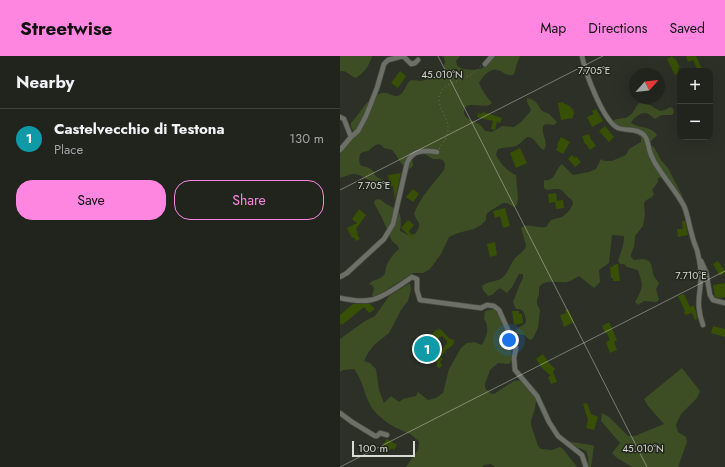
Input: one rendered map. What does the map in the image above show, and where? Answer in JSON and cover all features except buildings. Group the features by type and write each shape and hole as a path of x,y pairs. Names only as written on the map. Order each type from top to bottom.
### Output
{"street":[{"path":"340,150 358,131 366,116 377,88 384,64 388,60 403,56 411,64 418,60"},
{"path":"484,64 492,56"},
{"path":"582,56 592,88 609,121 617,128 640,131 646,137 650,153 655,163 684,206 692,235 706,272 710,295 713,300 725,303"},
{"path":"340,117 344,119 351,137"},
{"path":"340,277 384,239 393,224 406,167 411,155 423,151 437,152"},
{"path":"698,252 701,278 699,310 703,325"},
{"path":"340,298 351,300 371,300 381,297 412,277 417,279 417,290 420,300 481,308 487,305 494,306 499,310 516,348 514,358 516,370 537,396 549,422 558,436 582,455 586,467"},
{"path":"340,413 375,436 380,433 387,435"}],"path":[{"path":"437,152 446,138 448,130 447,120 439,105 438,98 442,89 449,84 469,76 484,64"}],"green space":[{"path":"340,56 372,56 370,63 356,78 345,71 340,71"},
{"path":"441,56 460,56 456,61 458,66 464,69 474,70 484,67 489,56 520,56 513,75 492,70 480,81 479,83 482,89 492,103 484,106 471,105 465,108 464,114 470,120 480,124 485,131 492,132 502,126 514,127 521,122 531,110 527,102 527,98 536,102 542,111 549,114 557,122 554,125 546,124 543,126 546,144 544,150 530,137 527,137 516,146 498,149 496,154 501,163 516,175 518,198 517,205 514,207 507,203 503,203 487,213 486,220 481,225 474,229 449,237 441,254 430,269 423,273 413,273 375,297 372,296 374,289 373,286 369,284 384,275 389,260 399,249 398,246 392,241 374,203 375,200 380,200 399,212 401,223 400,231 408,235 415,234 419,228 419,225 414,214 428,190 444,170 445,165 444,161 440,159 433,159 421,152 412,158 413,165 411,168 407,169 392,150 384,148 378,144 368,151 360,154 359,163 362,166 369,168 377,177 384,180 384,184 381,186 357,174 351,174 340,178 340,154 355,134 351,127 351,123 372,98 382,93 398,96 402,93 411,80 422,81 444,73 445,62 444,57"},
{"path":"638,104 650,105 660,111 670,107 673,108 674,112 672,115 661,115 655,119 648,114 643,113 635,118 631,123 648,128 657,135 649,143 654,147 661,160 668,168 683,197 681,201 677,199 662,177 658,178 658,182 652,190 654,194 645,201 644,204 645,215 643,226 635,236 631,257 634,260 648,260 650,262 653,275 659,283 656,289 659,300 656,302 644,301 638,305 635,302 642,286 638,270 627,267 624,264 620,264 618,261 623,246 624,236 612,235 609,263 599,270 600,282 594,288 579,276 567,282 544,283 539,287 537,300 540,310 538,328 533,338 530,340 524,335 517,334 515,331 526,322 523,311 516,309 513,302 523,278 523,274 519,274 507,293 500,288 492,295 488,296 483,290 482,286 502,278 514,259 522,252 526,245 521,228 524,226 546,227 551,220 562,217 569,211 573,204 572,200 560,189 547,190 544,188 544,180 551,179 562,164 573,175 589,172 596,169 601,159 604,161 612,161 626,155 629,149 641,142 641,137 629,128 615,125 613,121 625,118 632,113"},
{"path":"410,283 411,290 408,301 401,310 389,333 374,345 364,361 370,363 376,369 379,390 384,403 391,396 399,402 403,399 416,396 418,392 428,400 436,398 443,393 449,369 461,348 467,343 474,342 482,345 487,332 487,325 484,319 485,311 494,309 499,315 512,346 511,361 509,364 498,363 490,370 485,388 490,393 494,394 514,381 521,380 535,397 535,408 531,425 538,446 541,449 552,450 560,447 577,467 495,467 491,464 484,465 482,467 406,467 418,450 419,442 410,434 396,428 376,413 369,403 358,374 354,369 343,370 340,372 340,339 365,321 375,316 389,296"},
{"path":"682,368 700,391 697,398 681,414 676,425 678,432 686,437 687,442 678,467 632,467 617,458 612,453 620,443 601,421 602,413 609,417 628,436 635,436 664,424 648,406 644,399"},
{"path":"569,441 594,446 591,467 588,467 588,455 586,452"}],"place":[{"name":"Castelvecchio di Testona","path":"427,349"}]}
